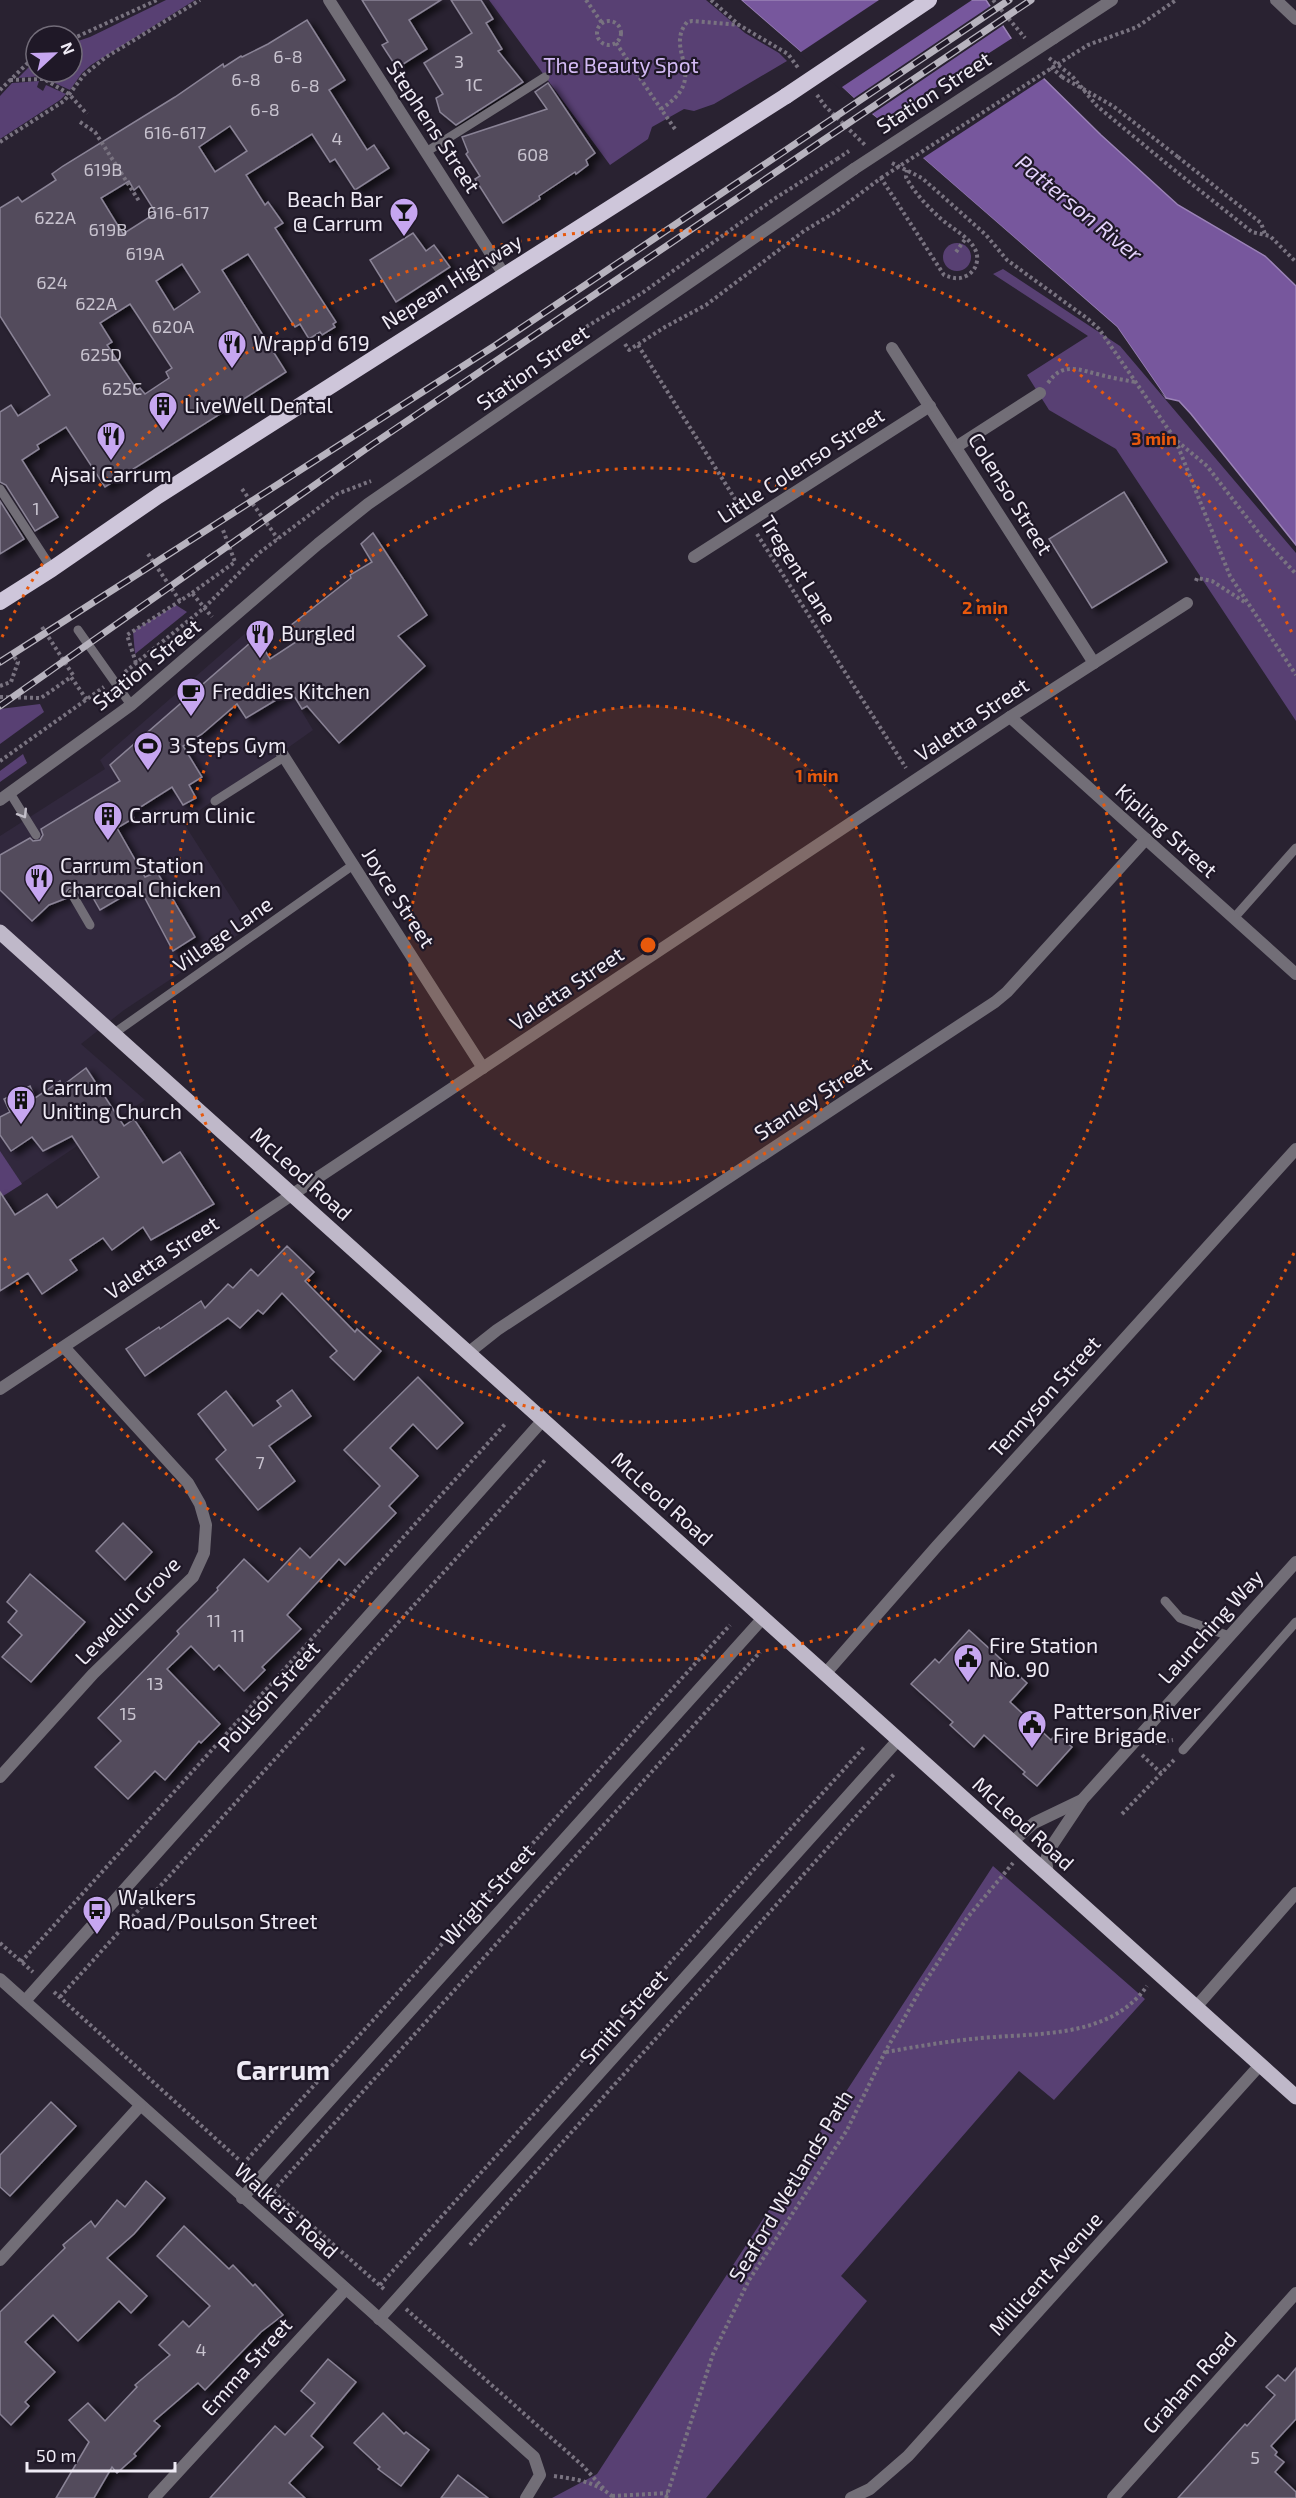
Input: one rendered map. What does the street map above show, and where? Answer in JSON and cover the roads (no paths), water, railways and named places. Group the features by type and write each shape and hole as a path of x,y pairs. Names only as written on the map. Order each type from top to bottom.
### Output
{"highway":[{"name":"Nepean Highway","path":"0,602 158,496 786,96 929,0"}],"main road":[{"name":"McLeod Road","path":"0,932 1296,2097"}],"street":[{"name":"Stephens Street","path":"329,0 505,276"},
{"name":"Station Street","path":"5,797 131,705 318,544 368,504 854,169 1112,0"},
{"path":"1276,0 1296,19"},
{"name":"Colenso Street","path":"892,348 1094,663"},
{"path":"956,447 1040,393"},
{"name":"Little Colenso Street","path":"694,557 930,406"},
{"name":"Valetta Street","path":"0,1389 1010,717 1187,603"},
{"name":"Kipling Street","path":"1010,717 1296,974"},
{"name":"Joyce Street","path":"282,753 483,1068"},
{"name":"Stanley Street","path":"468,1353 497,1330 995,1002 1007,992 1146,839"},
{"name":"Tennyson Street","path":"825,1674 936,1546 1296,1149"},
{"name":"Lewellin Grove","path":"0,1777 93,1674 193,1577 204,1553 206,1525 200,1504 188,1483 64,1347"},
{"name":"Poulson Street","path":"25,2001 543,1420"},
{"name":"Launching Way","path":"1048,1874 1046,1860 1049,1850 1083,1799 1296,1562"},
{"name":"Wright Street","path":"243,2198 763,1618"},
{"name":"Smith Street","path":"379,2319 898,1740"},
{"name":"Launching Way","path":"1016,1846 1034,1823 1083,1799"},
{"path":"1196,2007 1296,1893"},
{"name":"Walkers Road","path":"0,1979 534,2457 540,2475 526,2498"},
{"name":"Millicent Avenue","path":"851,2498 875,2485 908,2456 1260,2065"},
{"path":"0,2260 140,2106"},
{"name":"Emma Street","path":"154,2498 345,2290"},
{"name":"Graham Road","path":"1113,2498 1296,2293"}],"lane":[{"path":"426,152 545,77"},
{"path":"0,489 52,569"},
{"path":"78,630 131,705"},
{"path":"215,801 282,753"},
{"path":"5,797 36,835"},
{"path":"1234,918 1296,848"},
{"name":"Village Lane","path":"113,1034 353,865"},
{"path":"72,894 90,925"},
{"path":"1165,1601 1180,1618 1229,1636"},
{"path":"1183,1750 1296,1622"}],"water":[{"name":"Patterson River","path":"741,0 986,0 1026,61 1101,135 1178,205 1265,256 1296,286 1296,545 1191,414 1179,401 1166,398 1117,327"}],"railway":[{"path":"0,662 496,345 1009,0"},
{"path":"0,706 373,444 1031,0"}],"place":[{"name":"Beach Bar @ Carrum","path":"404,238"},
{"name":"Wrapp'd 619","path":"232,370"},
{"name":"LiveWell Dental","path":"163,432"},
{"name":"Ajsai Carrum","path":"111,462"},
{"name":"Burgled","path":"260,660"},
{"name":"Freddies Kitchen","path":"191,718"},
{"name":"3 Steps Gym","path":"148,772"},
{"name":"Carrum Clinic","path":"108,842"},
{"name":"Carrum Station Charcoal Chicken","path":"39,904"},
{"name":"Carrum Uniting Church","path":"21,1126"},
{"name":"Fire Station No. 90","path":"968,1684"},
{"name":"Patterson River Fire Brigade","path":"1032,1750"},
{"name":"Walkers Road/Poulson Street","path":"97,1936"}],"district":[{"name":"Carrum","path":"283,2071"}],"park label":[{"name":"The Beauty Spot","path":"621,66"}]}
